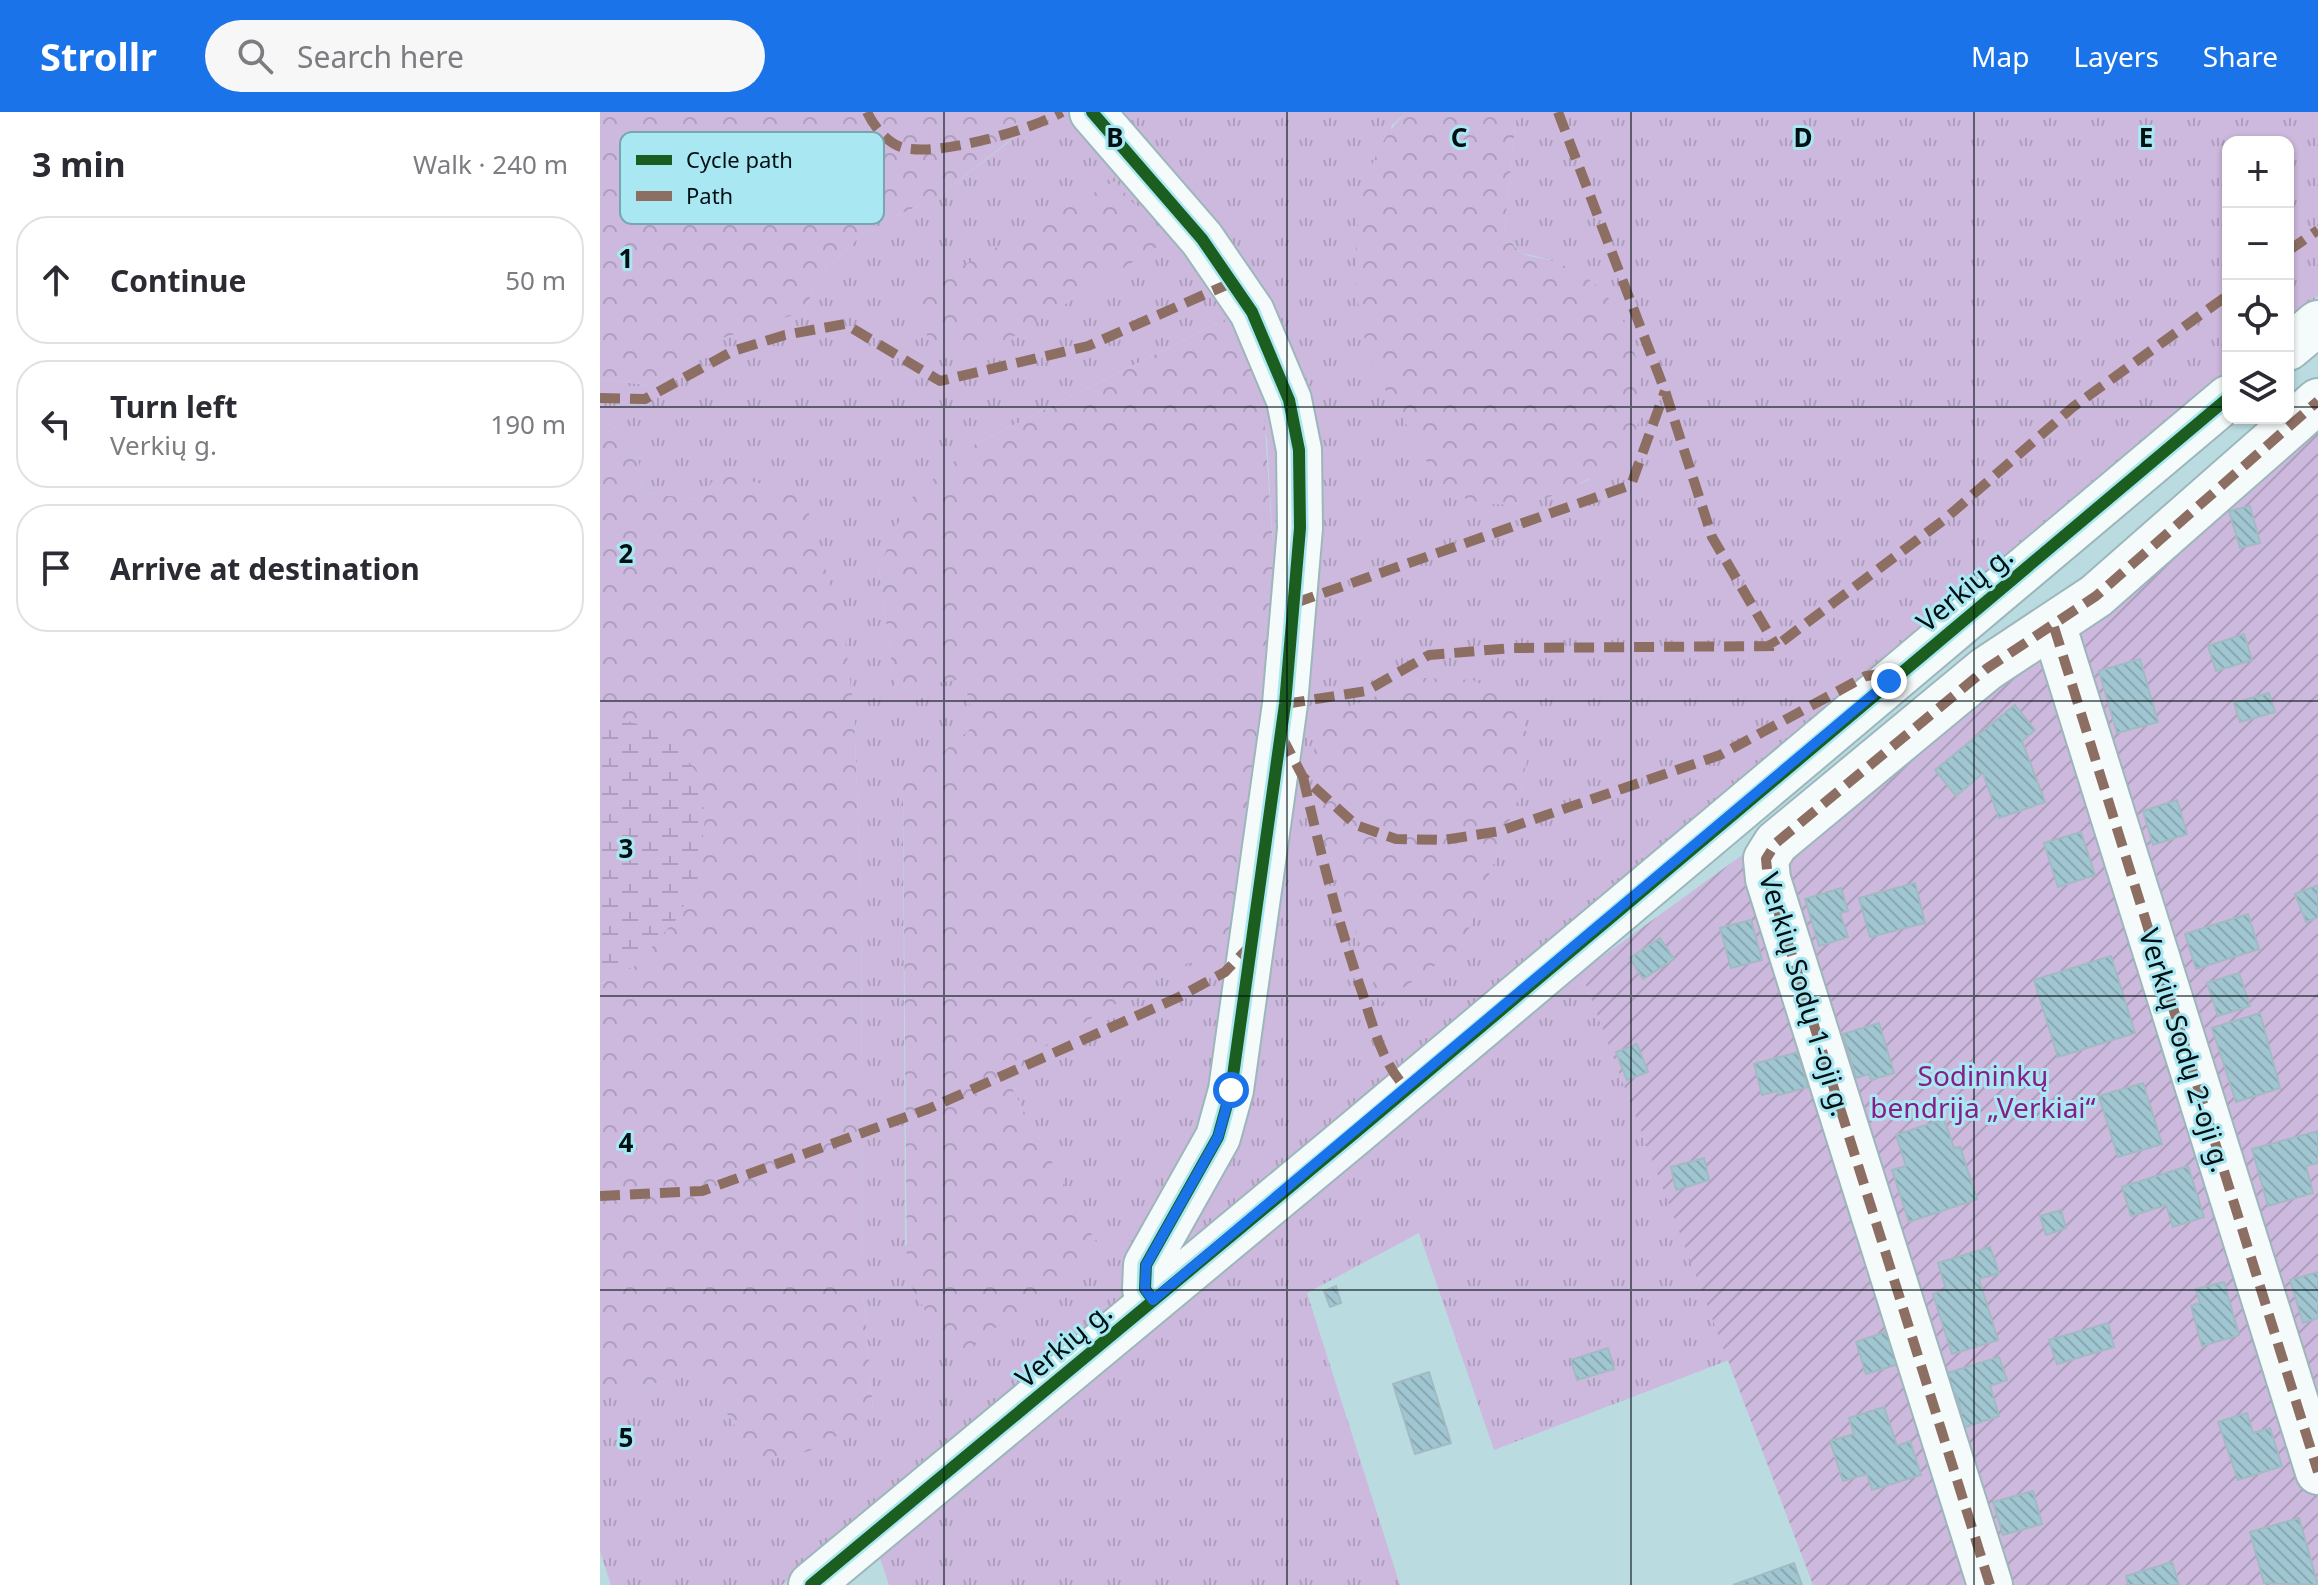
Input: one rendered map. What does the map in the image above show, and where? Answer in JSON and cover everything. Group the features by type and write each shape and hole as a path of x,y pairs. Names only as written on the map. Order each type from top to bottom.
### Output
{"street":[{"path":"1092,112 1202,239 1252,312 1289,400 1299,450 1300,528 1285,704 1231,1090 1218,1137 1146,1265 1145,1289 1153,1300"},
{"path":"2294,343 2318,323"},
{"name":"Verkių Sodų 1-oji g.","path":"1990,1585 1768,879 1766,859 1776,843 1986,669 2054,627 2096,596 2318,401"},
{"name":"Verkių g.","path":"811,1585 2222,403"},
{"name":"Verkių Sodų 2-oji g.","path":"2054,627 2318,1472"}],"green space":[{"path":"600,112 1018,112 1013,138 936,198 884,221 884,132 620,132 620,224 877,224 868,228 817,279 805,311 717,340 655,386 600,379"},
{"path":"1018,112 1407,112 1391,126 1514,504 1543,499 1589,480 1548,259 1521,253 1504,233 1516,117 1513,112 2318,112 2318,296 2294,317 2294,136 2222,136 2222,377 782,1585 611,1585 600,1551 600,1396 619,1396 697,1369 756,1457 873,1411 863,1291 861,896 854,712 700,500 642,492 636,443 610,424 600,427 600,379 655,386 717,340 805,311 817,279 868,228 884,224 884,221 936,198 1013,139","holes":["1228,318 1267,439 1273,547 1272,659 1235,942 1167,974 1022,1058 1013,1091 1097,1244 905,1245 903,787 975,726 964,678 895,689 879,568 972,446","1530,746 1520,793 1462,947 1380,1003 1323,833"]},
{"path":"1407,112 1513,112 1516,117 1504,233 1523,254 1559,264 1595,284 1616,308 1630,337 1641,394 1637,428 1616,457 1581,483 1560,493 1517,504 1494,504 1461,497 1442,483 1428,464 1372,363 1358,301 1357,231 1373,164 1387,135"},
{"path":"1115,181 1165,242 1000,345 937,352 905,298"},
{"path":"1228,318 1262,385 1273,547 1272,659 1235,943 1167,974 1022,1059 1013,1091 1097,1244 1084,1264 953,1359 907,1279 903,786 974,726 964,679 895,689 879,568 907,502 972,446"},
{"name":"Sodininkų bendrija „Verkiai“","path":"2318,384 2318,1585 1813,1585 1581,972 1767,837 2269,424 2294,424 2294,404"},
{"path":"610,424 636,443 642,492 700,500 719,471 804,497 844,631 854,712 861,896 863,1291 873,1411 818,1447 790,1456 756,1457 697,1369 619,1396 600,1396 600,984 605,983 614,716 600,719 600,427"},
{"path":"1424,678 1473,680 1519,704 1530,746 1520,793 1462,947 1380,1004 1323,833 1311,721"},
{"path":"614,716 668,735 698,774 705,817 699,875 678,917 635,966 600,984 600,719"},
{"path":"1581,972 1729,1360 1494,1450 1419,1233 1307,1293 1400,1585 889,1585 878,1552"}],"building":[{"path":"2250,506 2260,543 2240,548 2229,511"},
{"path":"2244,634 2252,660 2216,671 2208,646"},
{"path":"2140,659 2158,722 2117,733 2099,671"},
{"path":"2269,693 2275,712 2240,722 2234,703"},
{"path":"2015,705 2035,730 2022,741 2045,802 1999,818 1983,773 1956,796 1935,770"},
{"path":"2177,800 2187,834 2153,845 2143,811"},
{"path":"2081,832 2095,875 2058,887 2044,843"},
{"path":"1915,883 1925,923 1870,937 1859,898"},
{"path":"2318,885 2318,917 2306,922 2295,894"},
{"path":"1841,888 1848,911 1840,913 1848,937 1819,946 1805,899"},
{"path":"2248,914 2259,949 2196,969 2185,934"},
{"path":"1751,920 1762,960 1731,968 1720,928"},
{"path":"1660,938 1674,959 1643,979 1630,958"},
{"path":"2111,956 2135,1033 2058,1057 2034,980"},
{"path":"2239,973 2250,1006 2218,1016 2207,983"},
{"path":"2260,1013 2280,1088 2236,1102 2212,1028"},
{"path":"1879,1023 1894,1073 1871,1080 1869,1074 1856,1078 1843,1034"},
{"path":"1637,1044 1648,1072 1627,1080 1616,1052"},
{"path":"1798,1052 1808,1087 1779,1095 1777,1091 1762,1095 1754,1064"},
{"path":"2143,1083 2162,1144 2118,1157 2099,1096"},
{"path":"1944,1119 1954,1148 1960,1147 1977,1199 1909,1222 1892,1170 1906,1166 1896,1135"},
{"path":"2318,1131 2318,1163 2306,1166 2313,1193 2268,1206 2252,1149"},
{"path":"1704,1158 1709,1180 1676,1190 1671,1167"},
{"path":"2188,1166 2204,1217 2173,1227 2166,1205 2131,1216 2122,1187"},
{"path":"2061,1210 2066,1228 2046,1235 2040,1216"},
{"path":"1990,1247 1999,1273 1979,1279 1998,1340 1952,1354 1933,1294 1946,1289 1938,1263"},
{"path":"2318,1272 2318,1318 2303,1323 2290,1280"},
{"path":"2224,1282 2239,1335 2202,1346 2191,1306 2200,1303 2196,1289"},
{"path":"1336,1286 1341,1303 1330,1307 1324,1291"},
{"path":"2108,1323 2114,1347 2057,1364 2049,1340"},
{"path":"1891,1330 1902,1363 1866,1374 1856,1342"},
{"path":"1608,1348 1614,1369 1577,1380 1571,1360"},
{"path":"1999,1357 2007,1380 1990,1386 1999,1416 1962,1428 1957,1414 1962,1413 1956,1394 1948,1396 1941,1375"},
{"path":"1429,1372 1451,1443 1415,1454 1393,1384"},
{"path":"1884,1407 1897,1446 1910,1441 1921,1475 1872,1490 1867,1474 1843,1481 1830,1441 1854,1434 1849,1418"},
{"path":"2247,1413 2253,1433 2270,1428 2282,1466 2238,1480 2218,1422"},
{"path":"2033,1491 2042,1524 2003,1535 1993,1502"},
{"path":"2299,1518 2318,1585 2264,1583 2250,1532"},
{"path":"2172,1562 2179,1585 2128,1585 2126,1576"},
{"path":"1794,1563 1802,1585 1733,1585"}],"marked path":[{"path":"867,112 880,132"},
{"path":"884,136 901,147 936,149 959,146 1029,127 1062,112"},
{"path":"1558,112 1665,391 1712,537 1776,646"},
{"path":"2294,247 2318,230"},
{"path":"600,398 645,399 733,351 785,335 845,324 940,381 1088,346 1233,282"},
{"path":"1285,704 1366,691 1429,655 1512,648 1776,646 1945,519 2073,407 2222,299"},
{"path":"1295,603 1631,485 1665,391"},
{"path":"1990,1585 1768,879 1766,859 1776,843 1986,669 2096,596 2318,401"},
{"path":"2054,627 2318,1472"},
{"path":"1282,737 1303,777 1356,825 1396,839 1444,840 1500,831 1720,755 1866,676 1881,674 1889,681"},
{"path":"1303,777 1338,914 1371,1019 1391,1069 1407,1089"},
{"path":"600,1196 702,1191 928,1109 1179,997 1225,972 1249,947"}],"cycle path":[{"path":"1092,112 1202,239 1252,312 1289,400 1299,450 1300,528 1285,704 1231,1090 1218,1137 1146,1265 1145,1289 1153,1300"},
{"path":"811,1585 1355,1133 2222,403"}],"route":[{"path":"1231,1090 1218,1137 1143,1273 1145,1289 1153,1300 1889,681"}]}
